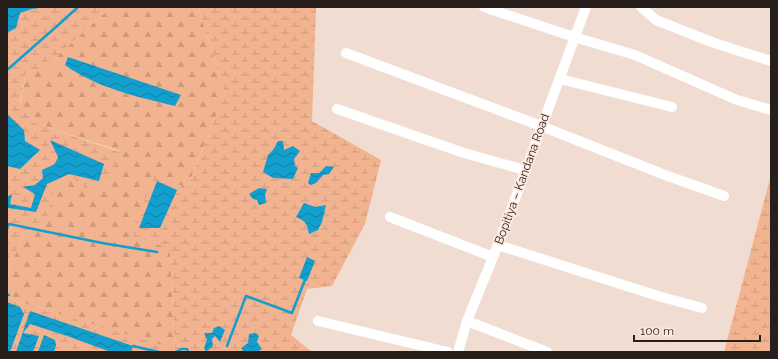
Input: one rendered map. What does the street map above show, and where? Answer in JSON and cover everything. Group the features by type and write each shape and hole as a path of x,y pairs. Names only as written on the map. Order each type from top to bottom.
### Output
{"street":[{"path":"484,7 635,56 737,100 771,110"},
{"name":"Bopitiya – Kandana Road","path":"458,352 468,321 498,245 586,7"},
{"path":"641,7 656,20 714,43 771,61"},
{"path":"346,53 724,196"},
{"path":"560,79 672,107"},
{"path":"337,109 464,153 525,170"},
{"path":"390,217 493,257"},
{"path":"498,245 658,296 702,308"},
{"path":"318,321 448,352"},
{"path":"468,321 547,352"}],"green space":[{"path":"7,7 111,7 59,54 51,71 42,69 26,73 20,102 35,123 120,152 116,166 90,193 69,174 57,179 46,223 24,234 7,273"},
{"path":"111,7 198,7 225,93 187,188 131,235 170,248 175,350 7,298 7,273 24,234 46,223 56,179 120,151 35,123 20,105 26,73 42,69 51,71 59,54"},
{"path":"198,7 316,7 312,121 381,160 365,224 332,286 307,289 291,335 312,352 7,352 7,298 175,349 170,249 130,235 155,174 187,188 225,93"},
{"path":"771,175 771,352 724,352"}],"water":[{"path":"7,7 39,8 20,13 16,28 7,33"},
{"path":"68,57 181,95 175,106 118,91 90,80 65,65"},
{"path":"7,114 24,130 25,141 40,150 20,169 7,166"},
{"path":"50,140 104,164 99,181 69,174 47,184 36,212 8,208 7,197 12,194 10,204 31,208 35,194 23,187 35,185 43,178 42,170 55,164 58,157"},
{"path":"278,141 283,141 284,150 293,146 300,151 294,159 295,166 298,168 293,179 273,178 263,172 268,155"},
{"path":"326,166 334,167 329,174 323,175 316,183 311,185 308,183 311,173 319,173"},
{"path":"157,181 177,190 160,228 139,228"},
{"path":"259,188 267,189 265,195 266,203 259,205 257,200 253,199 249,194"},
{"path":"304,203 315,207 326,205 322,222 318,230 309,234 306,223 296,217"},
{"path":"307,257 315,261 307,281 299,278"},
{"path":"7,302 20,307 24,314 10,352 7,352"},
{"path":"30,311 133,346 131,352 111,352 30,324 23,333 39,336 33,352 16,352"},
{"path":"219,326 225,330 220,342 215,336 212,339 213,346 206,352 204,348 207,340 204,333 212,333 214,328"},
{"path":"255,333 259,336 257,342 262,349 257,352 244,352 241,348 248,343 249,334"},
{"path":"44,335 55,340 56,345 54,352 38,352"}],"waterway":[{"path":"7,70 78,7"},
{"path":"7,228 9,224 102,243 157,252"},
{"path":"227,346 246,296 292,313 306,277"},
{"path":"133,346 159,352"},
{"path":"176,352 181,349 187,349 188,352"}]}
